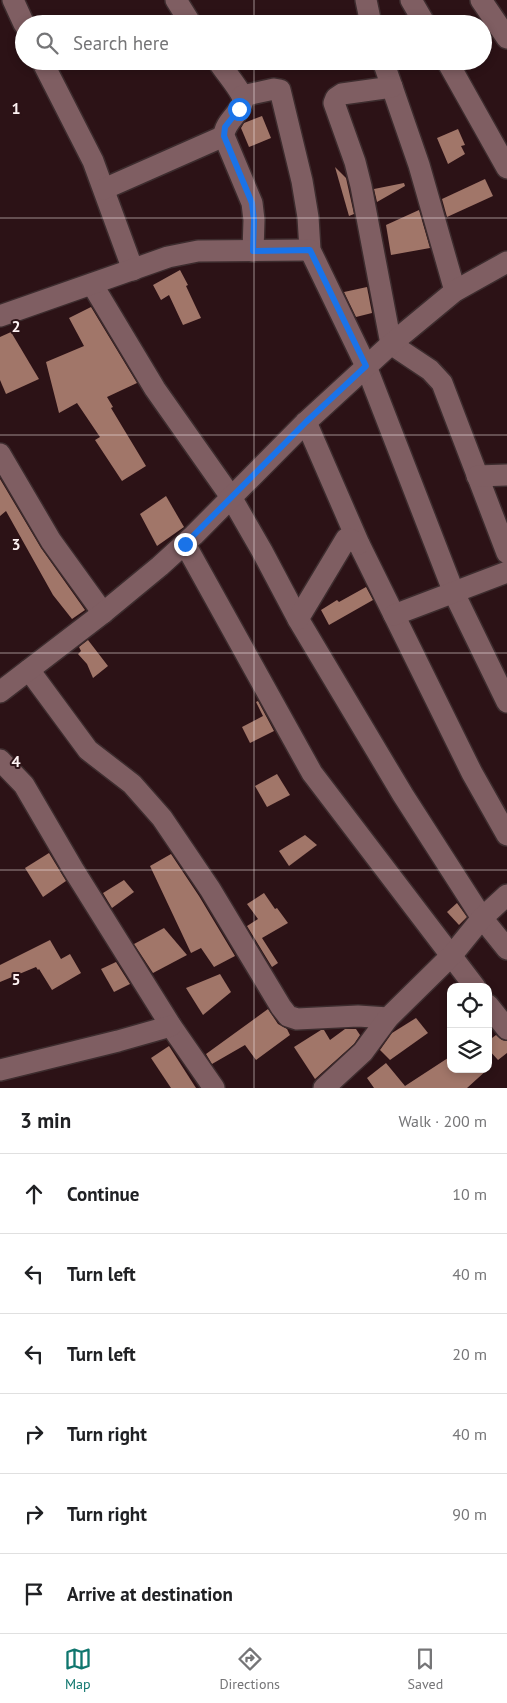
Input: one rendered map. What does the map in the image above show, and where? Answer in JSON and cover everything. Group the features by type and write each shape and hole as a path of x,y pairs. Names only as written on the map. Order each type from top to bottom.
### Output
{"street":[{"path":"13,0 20,15"},
{"path":"176,0 185,15"},
{"path":"366,0 369,15"},
{"path":"480,0 491,15"},
{"path":"415,1 421,15"},
{"path":"492,17 507,38"},
{"path":"47,70 93,161 133,270"},
{"path":"224,70 242,96 242,103 225,127 224,136 252,203 254,220 253,251"},
{"path":"386,70 419,164 454,291"},
{"path":"452,70 507,168"},
{"path":"392,87 342,94 336,98 334,103 355,162 361,186 390,344 430,370 442,383 507,553"},
{"path":"242,96 274,89 280,90 302,181 308,217 310,250 366,366 454,593 507,702"},
{"path":"104,189 224,136"},
{"path":"0,316 168,257 198,251 310,250"},
{"path":"0,692 103,613 185,544 306,422 390,344 454,291 507,262"},
{"path":"92,284 155,388 231,497 298,619 403,795 482,918 507,949"},
{"path":"306,422 394,615 472,773 507,835"},
{"path":"0,454 51,541 103,613"},
{"path":"477,476 507,475"},
{"path":"298,619 346,539 360,544"},
{"path":"185,544 312,773 472,983"},
{"path":"394,615 507,572"},
{"path":"29,670 88,750 132,784 162,818 210,889 260,974 288,1016 297,1019 358,1016 388,1018"},
{"path":"0,760 24,785 73,869 171,1026 214,1088"},
{"path":"324,1088 363,1052 388,1018 452,955 482,918 507,895"},
{"path":"492,1010 507,1029"},
{"path":"0,1070 171,1026"}],"building":[{"path":"262,116 271,138 249,147 241,128 244,123"},
{"path":"458,129 465,145 461,146 465,154 448,164 437,138"},
{"path":"335,167 346,178 354,214 349,216"},
{"path":"485,179 493,196 447,217 442,199"},
{"path":"404,183 405,186 377,202 374,189"},
{"path":"419,210 430,248 391,255 386,225"},
{"path":"180,270 201,318 183,325 169,295 161,300 153,285"},
{"path":"367,287 372,313 356,317 344,292"},
{"path":"91,307 137,383 107,397 113,407 111,408 146,466 122,481 95,440 100,437 77,403 59,413 46,362 84,346 69,318"},
{"path":"11,332 39,379 6,394 0,380 0,337"},
{"path":"0,479 41,548 85,610 72,619 53,595 6,511 0,516"},
{"path":"166,496 184,527 157,546 140,514"},
{"path":"366,587 373,600 329,625 321,610 337,600 339,602"},
{"path":"88,640 108,666 93,678 87,664 78,654 81,651 79,647"},
{"path":"258,701 274,731 250,743 242,727 263,716 256,702"},
{"path":"277,774 290,795 267,807 255,786"},
{"path":"305,835 317,845 289,866 279,851"},
{"path":"49,853 66,881 43,897 25,868"},
{"path":"171,854 235,956 214,967 201,948 191,953 150,866"},
{"path":"124,880 134,892 112,908 103,893"},
{"path":"264,893 288,923 262,938 278,963 272,967 247,926 258,919 247,904"},
{"path":"457,903 467,917 459,925 447,912"},
{"path":"164,928 187,955 153,973 134,944"},
{"path":"50,940 61,959 70,954 81,973 52,990 36,967 0,982 0,965"},
{"path":"116,962 130,984 114,992 101,969"},
{"path":"220,974 231,992 203,1015 186,988"},
{"path":"268,1009 278,1024 287,1029 290,1035 256,1060 245,1045 212,1064 206,1054"},
{"path":"416,1018 428,1033 390,1060 380,1050 392,1033"},
{"path":"345,1029 356,1029 360,1035 354,1044 315,1079 294,1047 321,1030 324,1030 330,1040"},
{"path":"496,1035 502,1040 507,1041 507,1053 498,1060 492,1053 492,1038"},
{"path":"169,1046 196,1088 171,1088 151,1058"},
{"path":"447,1059 447,1073 484,1073 467,1088 374,1088 367,1078 386,1063 405,1086"}],"route":[{"path":"185,544 306,422 366,366 310,250 253,251 254,220 252,203 224,136 225,127 239,109"}]}
